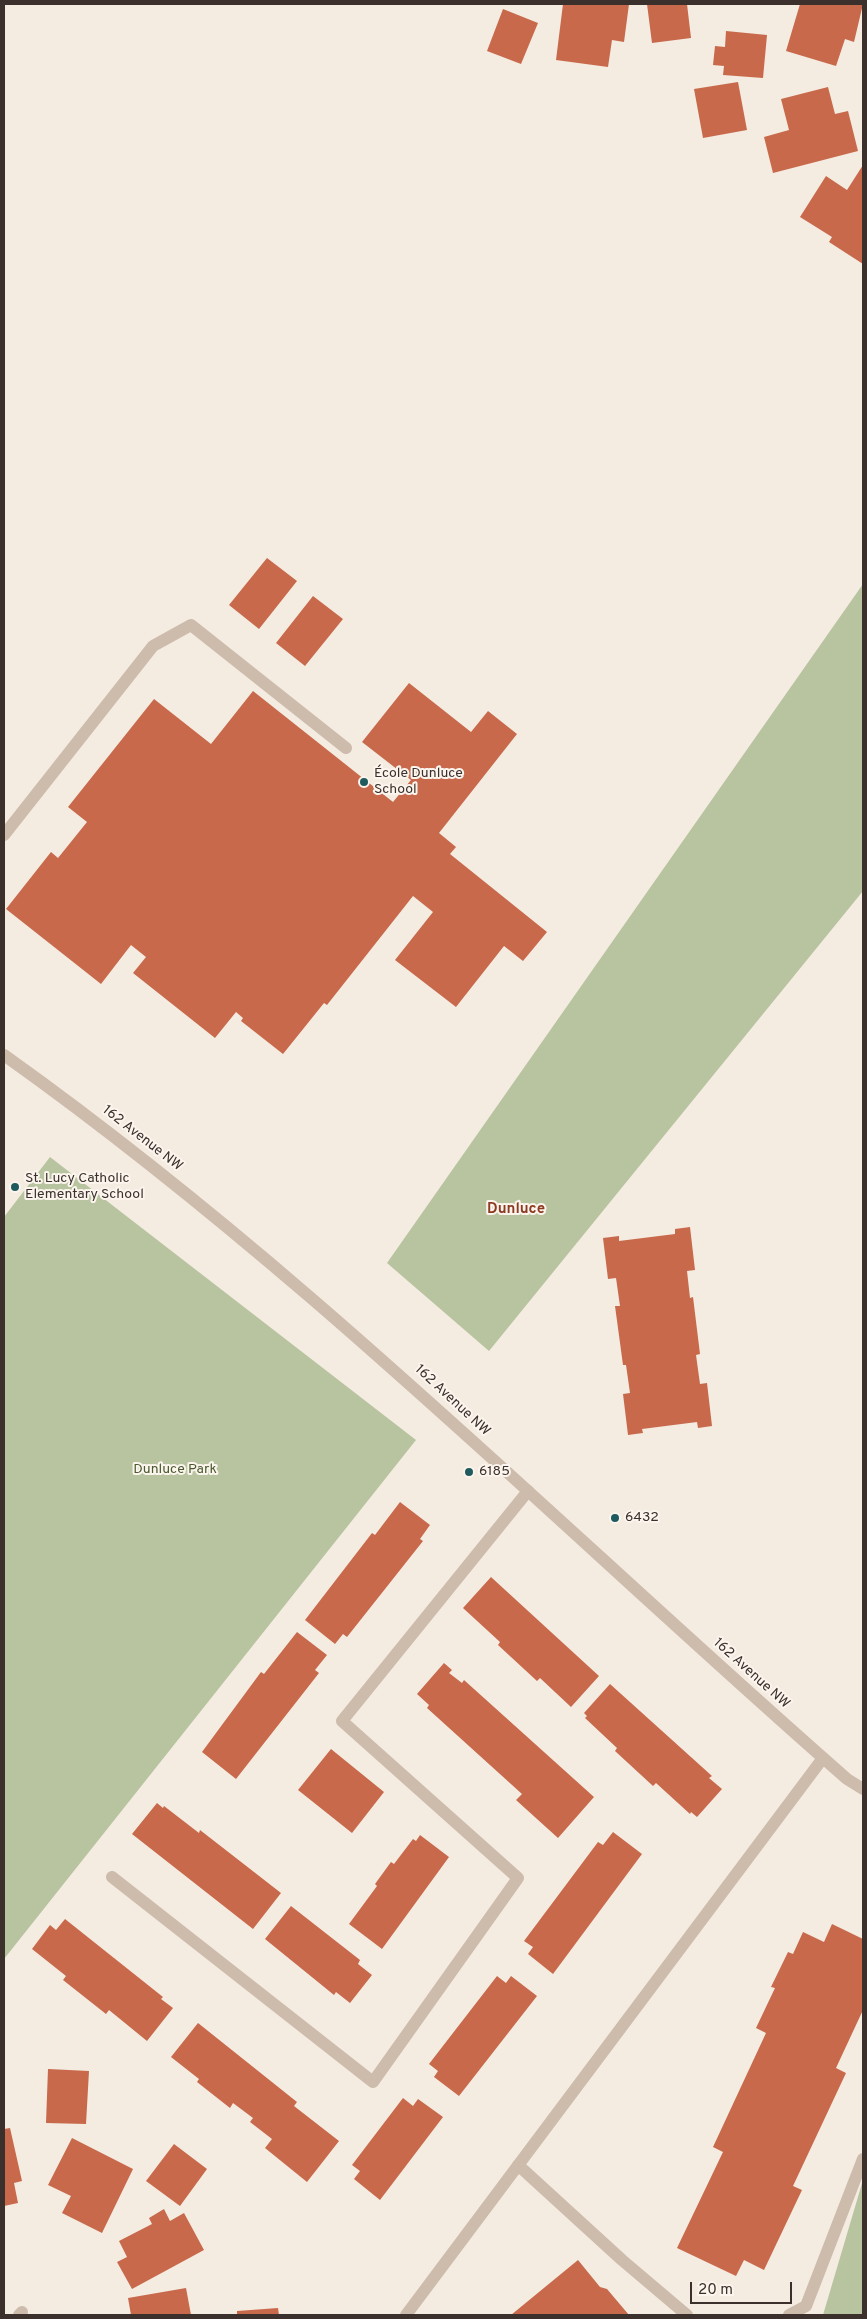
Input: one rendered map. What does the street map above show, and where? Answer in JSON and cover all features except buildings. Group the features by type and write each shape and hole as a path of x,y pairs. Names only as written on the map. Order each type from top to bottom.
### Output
{"street":[{"path":"4,835 153,646 191,625 346,748"},
{"name":"162 Avenue NW","path":"4,1055 133,1150 400,1374 720,1667 847,1779 863,1789"},
{"path":"112,1877 373,2082 518,1878 342,1721 528,1491"},
{"path":"406,2315 823,1758"},
{"path":"790,2315 806,2306 863,2159"},
{"path":"518,2165 622,2260 687,2315"}],"green space":[{"path":"863,584 863,891 489,1351 387,1263"},
{"name":"Dunluce Park","path":"50,1157 416,1440 4,1959 4,1217"},
{"path":"863,2180 863,2315 823,2315"}],"place":[{"name":"École Dunluce School","path":"364,782"},
{"name":"St. Lucy Catholic Elementary School","path":"15,1187"},
{"name":"6185","path":"469,1472"},
{"name":"6432","path":"615,1518"}],"district":[{"name":"Dunluce","path":"516,1210"}]}
